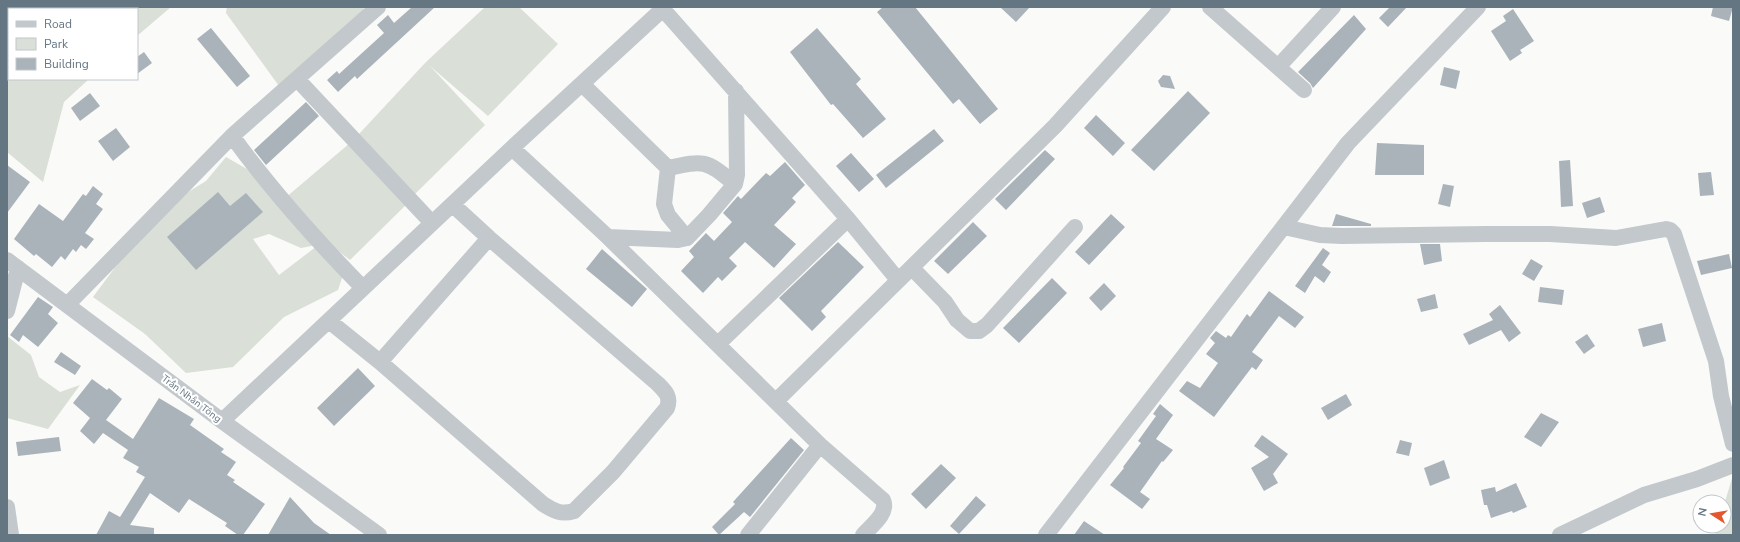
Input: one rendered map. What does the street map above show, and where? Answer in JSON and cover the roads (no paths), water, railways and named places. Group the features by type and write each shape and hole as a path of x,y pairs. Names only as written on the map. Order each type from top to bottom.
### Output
{"street":[{"path":"67,305 232,136 378,7"},
{"path":"776,401 1055,126 1163,7"},
{"path":"1278,67 1333,7"},
{"path":"1046,535 1348,143 1478,7"},
{"path":"222,421 663,8 848,219 898,280"},
{"path":"1214,8 1304,90"},
{"path":"296,79 432,223"},
{"path":"582,84 668,168"},
{"path":"608,237 678,240 687,238 735,184 737,168 736,91"},
{"path":"232,136 261,177 363,288"},
{"path":"512,148 608,237 820,444 883,500 885,505 884,511 863,535"},
{"path":"668,168 695,162 706,163 714,167 735,184"},
{"path":"668,168 664,204 668,215 687,238"},
{"path":"329,321 380,362 543,504 558,513 574,511 613,472 667,408 670,401 668,395 658,384 453,205"},
{"path":"718,344 848,219"},
{"path":"912,268 945,302 958,320 970,331 979,331 987,325 1075,227"},
{"path":"1284,227 1311,233 1342,236 1550,234 1616,238 1666,229 1670,230 1674,234 1716,361 1721,396 1733,444"},
{"path":"380,362 489,238"},
{"path":"7,310 12,264"},
{"name":"Trần Nhân Tông","path":"12,264 222,421 379,535"},
{"path":"748,535 820,444"},
{"path":"1560,535 1644,495 1697,479 1733,465"},
{"path":"7,507 11,535"}]}
